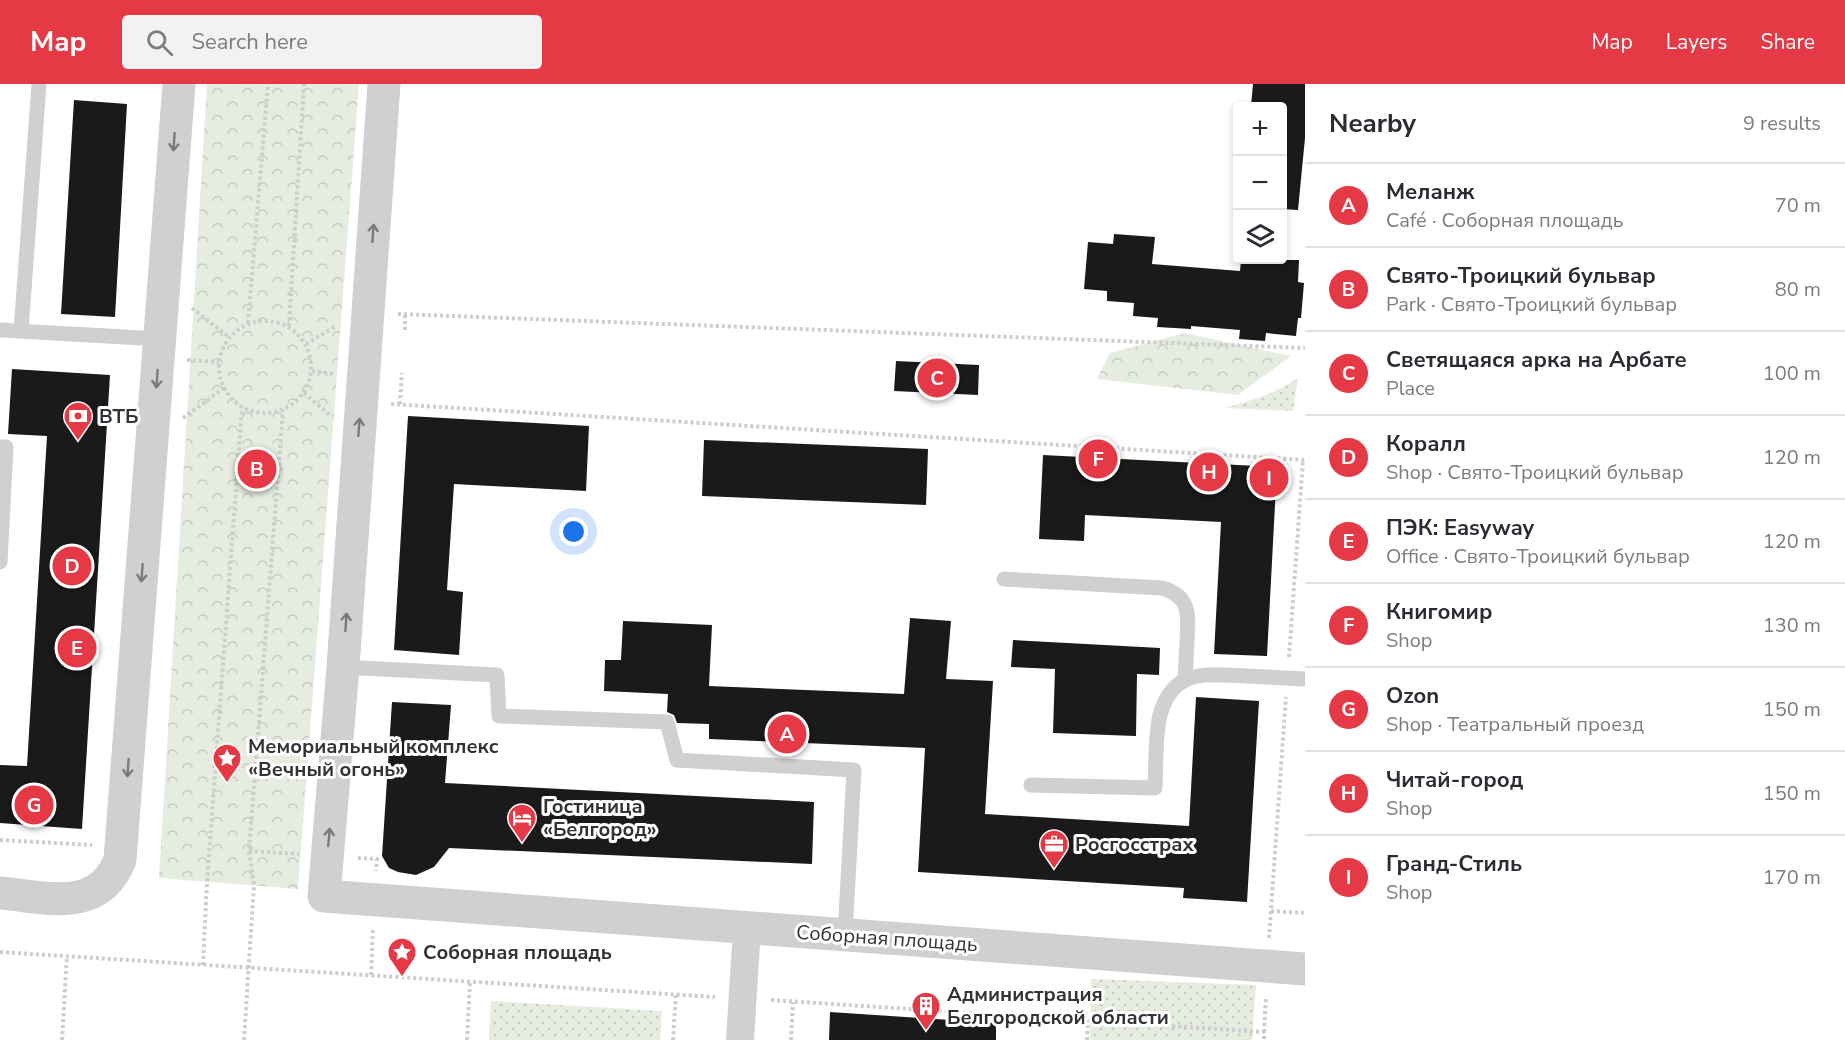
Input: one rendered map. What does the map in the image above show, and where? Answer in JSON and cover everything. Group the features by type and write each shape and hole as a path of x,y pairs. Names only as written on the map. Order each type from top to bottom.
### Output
{"street":[{"path":"0,893 78,898 93,893 105,885 115,873 120,860 109,846 152,440 179,84"},
{"path":"343,667 384,84"},
{"name":"Соборная площадь","path":"343,667 324,896 1305,969"},
{"path":"740,1040 747,928"}],"lane":[{"path":"21,331 39,84"},
{"path":"0,330 160,339"},
{"path":"0,447 6,447 0,562"},
{"path":"1004,579 1162,588 1172,591 1179,596 1187,610 1185,679"},
{"path":"343,667 497,675 500,716 667,722 677,760 854,770 845,935"},
{"path":"1031,785 1155,788 1160,717 1168,695 1185,679 1204,674 1305,679"}],"path":[{"path":"248,323 268,84"},
{"path":"289,326 304,84"},
{"path":"164,286 229,337"},
{"path":"367,307 405,315 1305,348"},
{"path":"405,315 405,330"},
{"path":"262,320 276,321 289,326 299,334 311,357 312,371 304,393 295,403 283,410 269,413 255,412 242,407 224,388 219,362 222,349 237,329 248,323 262,320"},
{"path":"400,404 402,373"},
{"path":"152,440 224,388"},
{"path":"361,402 1304,460 1267,966 1264,1040"},
{"path":"203,965 242,407"},
{"path":"244,1040 254,885 249,851 283,410"},
{"path":"0,840 109,846"},
{"path":"1271,911 1305,913"},
{"path":"0,952 1264,1032"},
{"path":"62,1040 67,956"},
{"path":"467,1040 471,981"},
{"path":"673,1040 676,994"},
{"path":"791,1040 793,1002"},
{"path":"1087,1040 1088,1020"}],"green space":[{"path":"207,84 359,84 298,889 159,878"},
{"path":"1185,333 1291,356 1238,395 1097,379 1110,353"},
{"path":"1298,378 1293,411 1224,408 1262,396"},
{"path":"1091,979 1256,985 1252,1040 1090,1040"},
{"path":"491,1001 662,1011 660,1040 489,1040"}],"building":[{"path":"1253,84 1305,84 1305,138 1298,210 1287,209 1287,102 1251,102"},
{"path":"74,100 127,104 115,317 61,314"},
{"path":"1114,234 1155,237 1152,264 1240,271 1241,264 1287,264 1287,260 1299,260 1298,282 1304,283 1301,318 1298,318 1296,336 1266,333 1265,341 1239,339 1240,330 1191,326 1191,329 1157,327 1158,318 1133,316 1134,303 1107,301 1107,291 1084,289 1088,242 1113,244"},
{"path":"896,361 979,365 978,395 894,391"},
{"path":"12,369 110,375 82,829 0,823 0,765 27,766 47,436 8,434"},
{"path":"408,416 589,426 586,491 454,484 447,590 463,592 459,655 394,650"},
{"path":"704,440 928,449 926,505 702,496"},
{"path":"1043,455 1277,467 1267,656 1214,654 1221,522 1085,515 1084,541 1039,539"},
{"path":"910,618 951,621 946,679 993,681 985,814 1189,826 1196,697 1259,701 1247,902 1183,898 1184,888 918,872 925,748 709,739 709,724 677,723 674,715 667,712 668,694 604,691 605,660 621,660 623,621 712,625 709,686 904,694"},
{"path":"1013,640 1160,648 1159,675 1137,674 1136,736 1053,733 1055,669 1011,667"},
{"path":"392,702 451,705 445,783 814,802 812,864 449,848 434,867 416,875 398,872 389,868 382,856"},
{"name":"Администрация Белгородской области","path":"830,1012 996,1023 996,1040 829,1040"}],"place":[{"name":"Светящаяся арка на Арбате","path":"937,378"},
{"name":"ВТБ","path":"78,442"},
{"name":"Книгомир","path":"1098,459"},
{"name":"Свято-Троицкий бульвар","path":"257,469"},
{"name":"Читай-город","path":"1209,472"},
{"name":"Гранд-Стиль","path":"1269,478"},
{"name":"Коралл","path":"72,566"},
{"name":"ПЭК: Easyway","path":"77,648"},
{"name":"Меланж","path":"787,734"},
{"name":"Мемориальный комплекс «Вечный огонь»","path":"227,784"},
{"name":"Ozon","path":"34,805"},
{"name":"Гостиница «Белгород»","path":"522,844"},
{"name":"Росгосстрах","path":"1054,870"},
{"name":"Соборная площадь","path":"402,978"},
{"name":"Администрация Белгородской области","path":"926,1032"}]}
